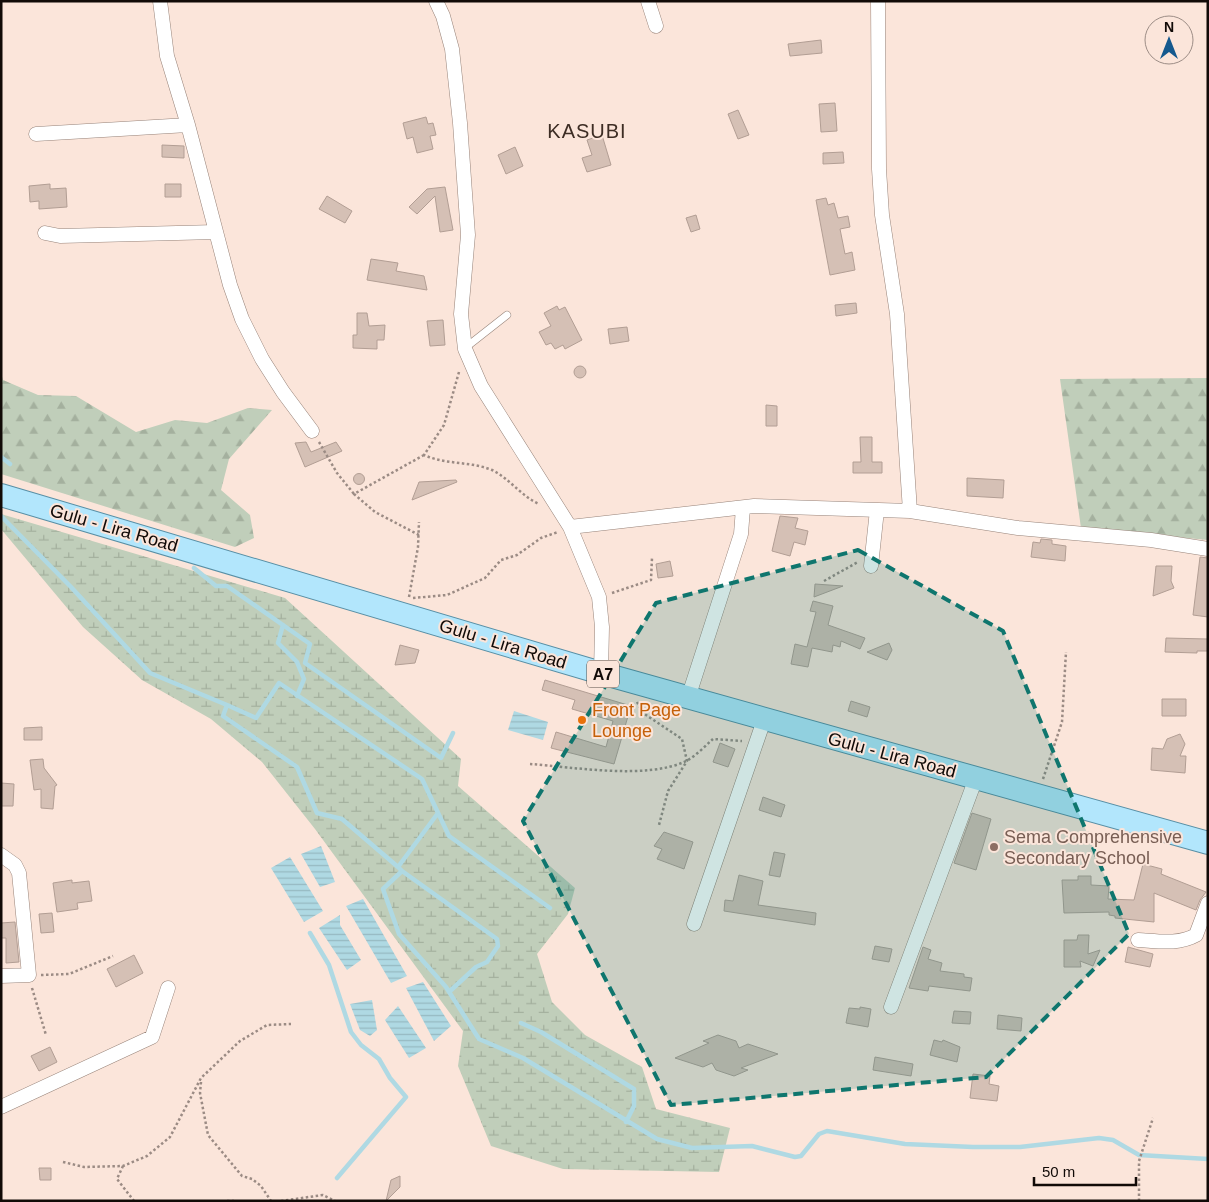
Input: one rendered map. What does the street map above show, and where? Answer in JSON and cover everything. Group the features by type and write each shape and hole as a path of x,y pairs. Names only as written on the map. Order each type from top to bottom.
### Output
{"main road":[{"name":"Gulu - Lira Road","path":"1,495 625,680 1208,843"}],"street":[{"path":"160,1 167,56 188,125 230,285 246,327 262,359 283,392 312,431"},
{"path":"436,1 444,16 452,49 460,123 468,235 460,314 465,349 481,386 512,432 559,512 570,527 599,597 602,627 601,673"},
{"path":"648,1 656,26"},
{"path":"878,1 879,169 882,215 898,314 910,511"},
{"path":"36,134 188,125"},
{"path":"45,233 60,236 216,232"},
{"path":"570,527 769,506 910,511 1018,528 1151,540 1208,548"},
{"path":"688,698 742,534 743,508"},
{"path":"871,566 877,510"},
{"path":"694,924 764,720"},
{"path":"891,1007 976,778"},
{"path":"1,854 15,865 20,873 28,975 1,976"},
{"path":"1138,940 1175,942 1188,940 1196,935 1208,903"},
{"path":"1,1107 152,1036 168,988"}],"lane":[{"path":"465,349 507,315"}],"path":[{"path":"354,494 424,455 444,425 465,349"},
{"path":"312,431 337,472 354,494 375,512 419,535"},
{"path":"424,455 439,462 468,464 492,470 534,503 559,512"},
{"path":"419,522 419,535 409,598 447,595 477,582 494,571 501,560 517,555 541,538 570,527"},
{"path":"824,581 862,559 873,548"},
{"path":"599,597 651,580 652,558"},
{"path":"1039,795 1062,722 1066,652"},
{"path":"625,680 643,713 682,739 687,761"},
{"path":"658,825 668,791 687,761 713,739 757,742"},
{"path":"530,764 617,771 660,769 687,761"},
{"path":"46,1035 28,975 69,974 113,956"},
{"path":"63,1162 84,1167 123,1166 147,1156 170,1137 201,1078 240,1041 267,1025 291,1024"},
{"path":"201,1078 200,1093 208,1135 242,1176 252,1179 261,1186 272,1201"},
{"path":"1139,1201 1139,1161 1154,1118"},
{"path":"123,1166 117,1178 134,1201"},
{"path":"281,1201 323,1196 335,1201"},
{"path":"227,1201 234,1201"}],"highlighted area":[{"path":"858,550 1003,631 1129,934 986,1077 671,1105 523,821 656,603"}],"green space":[{"path":"1,373 3,380 38,395 76,396 136,432 175,420 207,423 248,408 272,410 229,459 221,490 250,515 254,538 235,547 1,474"},
{"path":"1208,378 1208,540 1081,528 1060,379"},
{"path":"1,514 285,598 461,759 458,786 575,888 568,914 537,954 552,1002 585,1035 642,1067 656,1109 730,1128 719,1172 563,1169 491,1146 458,1066 463,1031 315,829 262,762 211,719 142,680 83,627 1,529"}],"water":[{"path":"514,711 548,722 543,740 508,730"},
{"path":"321,846 335,882 320,887 301,854"},
{"path":"290,857 323,911 304,922 271,868"},
{"path":"363,899 407,976 391,983 346,906"},
{"path":"340,915 340,925 361,960 347,970 319,928"},
{"path":"423,982 451,1026 434,1041 406,988"},
{"path":"372,1000 377,1030 370,1036 360,1030 350,1004"},
{"path":"398,1006 426,1048 409,1058 385,1020"}],"building":[{"path":"821,40 822,53 790,56 788,44"},
{"path":"835,103 837,131 821,132 819,104"},
{"path":"738,110 749,135 738,139 728,114"},
{"path":"426,117 428,124 433,123 436,135 430,136 433,149 417,153 413,137 407,139 403,123"},
{"path":"602,135 611,165 587,172 582,158 592,155 587,140"},
{"path":"162,145 184,146 184,158 162,157"},
{"path":"515,147 523,166 506,174 498,155"},
{"path":"843,152 844,163 823,164 823,153"},
{"path":"50,184 50,189 66,188 67,207 39,209 39,201 30,202 29,186"},
{"path":"165,184 181,184 181,197 165,197"},
{"path":"445,187 453,230 440,232 435,196 417,214 409,207 427,189"},
{"path":"327,196 352,211 345,223 319,209"},
{"path":"826,198 828,205 834,203 838,218 848,216 850,227 840,229 845,254 852,252 855,270 830,275 816,200"},
{"path":"696,215 700,229 691,232 686,218"},
{"path":"371,259 398,263 396,271 424,276 427,290 367,280"},
{"path":"856,303 857,313 836,316 835,305"},
{"path":"557,306 559,310 565,307 582,340 565,349 563,345 555,349 551,343 546,345 539,332 551,326 544,313"},
{"path":"357,313 367,313 369,326 385,325 384,340 377,340 377,349 353,348 353,335 357,335"},
{"path":"443,320 445,345 430,346 427,321"},
{"path":"627,327 629,341 610,344 608,329"},
{"path":"582,366 585,367 585,377 578,378 575,377 574,370 575,367"},
{"path":"766,405 777,406 777,426 766,426"},
{"path":"860,437 872,437 872,462 882,462 882,473 853,473 853,462 861,462"},
{"path":"306,442 311,452 336,442 342,451 305,467 295,443"},
{"path":"357,474 361,474 364,479 363,483 357,484 354,481 354,477"},
{"path":"967,478 1004,480 1003,498 967,496"},
{"path":"456,480 457,482 412,500 419,482"},
{"path":"780,516 798,518 795,528 808,531 805,545 794,542 790,556 772,551"},
{"path":"1041,539 1052,540 1052,544 1066,546 1065,561 1031,557 1033,542 1040,543"},
{"path":"1200,557 1208,558 1208,617 1193,615"},
{"path":"670,561 673,576 658,578 656,564"},
{"path":"1156,566 1172,566 1171,581 1174,588 1153,596"},
{"path":"815,584 843,586 814,597"},
{"path":"813,601 833,606 828,625 865,638 860,649 841,641 840,647 833,645 832,652 812,648 808,667 791,664 795,644 807,647 816,612 810,611"},
{"path":"1166,638 1208,639 1208,651 1197,651 1197,653 1165,652"},
{"path":"889,643 892,650 887,660 867,652"},
{"path":"400,645 419,650 415,663 395,665"},
{"path":"545,680 631,706 614,764 551,748 556,732 606,747 613,721 572,709 575,700 542,690"},
{"path":"1162,699 1186,699 1186,716 1162,716"},
{"path":"851,701 870,707 867,717 848,711"},
{"path":"42,727 42,740 24,740 24,728"},
{"path":"1180,734 1185,744 1180,756 1186,756 1185,773 1151,770 1152,748 1163,749 1167,739"},
{"path":"720,743 735,749 728,767 713,762"},
{"path":"43,759 44,768 57,785 55,786 53,809 41,808 41,789 34,790 30,760"},
{"path":"1,783 14,784 13,806 1,806"},
{"path":"763,797 785,805 781,817 759,810"},
{"path":"972,813 991,819 976,870 954,863"},
{"path":"664,832 693,842 684,869 657,859 662,849 654,846"},
{"path":"774,852 785,854 780,877 769,875"},
{"path":"1143,864 1162,869 1161,874 1206,892 1196,910 1154,893 1154,922 1115,918 1115,916 1109,915 1109,912 1064,913 1062,880 1078,880 1078,876 1091,876 1091,885 1109,886 1108,899 1134,900"},
{"path":"739,875 763,881 758,905 816,913 815,925 724,911 725,900 733,901"},
{"path":"72,880 72,883 89,881 92,901 77,903 78,909 57,912 53,883"},
{"path":"52,913 54,932 41,933 39,914"},
{"path":"15,922 19,962 6,963 6,938 1,938 1,923"},
{"path":"1078,935 1089,935 1088,954 1100,950 1093,966 1080,961 1081,967 1064,967 1064,940 1077,940"},
{"path":"875,946 892,949 889,962 872,959"},
{"path":"923,947 931,950 928,959 942,963 940,971 964,974 964,977 972,978 970,991 929,986 928,991 909,988"},
{"path":"1128,947 1153,954 1150,967 1125,962"},
{"path":"134,955 143,973 116,987 107,969"},
{"path":"860,1007 871,1009 868,1027 846,1023 849,1008 860,1009"},
{"path":"954,1011 971,1012 970,1024 952,1023"},
{"path":"998,1015 1022,1018 1021,1031 997,1029"},
{"path":"718,1035 736,1041 739,1048 748,1044 778,1054 741,1068 748,1070 734,1076 716,1070 712,1063 703,1067 675,1058 709,1043 703,1041"},
{"path":"934,1040 942,1042 943,1040 960,1047 957,1062 930,1055"},
{"path":"50,1047 57,1062 39,1071 31,1056"},
{"path":"875,1057 913,1064 911,1076 873,1070"},
{"path":"973,1074 990,1076 989,1084 999,1086 997,1101 970,1098"},
{"path":"39,1168 51,1168 51,1180 40,1180"},
{"path":"400,1176 400,1187 386,1201 391,1180"}],"waterway":[{"path":"1,457 10,464"},
{"path":"1,516 71,587 150,673 227,705 223,716 297,767 317,813 342,819 402,871 383,889 399,934 446,987 479,1039 523,1058 657,1139 692,1148 752,1146 795,1157 801,1156 819,1134 827,1131 905,1144 973,1147 1020,1147 1099,1138 1113,1140 1139,1155 1208,1159"},
{"path":"194,568 216,586 227,586 310,644 305,663 441,758 453,733"},
{"path":"283,625 278,643 297,662 304,679 297,696"},
{"path":"227,705 256,718 279,683 422,779 449,836 550,908"},
{"path":"398,867 438,813"},
{"path":"402,871 497,939 498,946 487,962 476,967 449,992"},
{"path":"310,933 329,965 351,1032 361,1045 379,1059 390,1078 406,1097 337,1178"},
{"path":"521,1023 541,1032 634,1089 634,1106 626,1122"}],"place":[{"name":"Front Page Lounge","path":"582,720"},
{"name":"Sema Comprehensive Secondary School","path":"994,847"}],"district":[{"name":"KASUBI","path":"587,131"}]}
